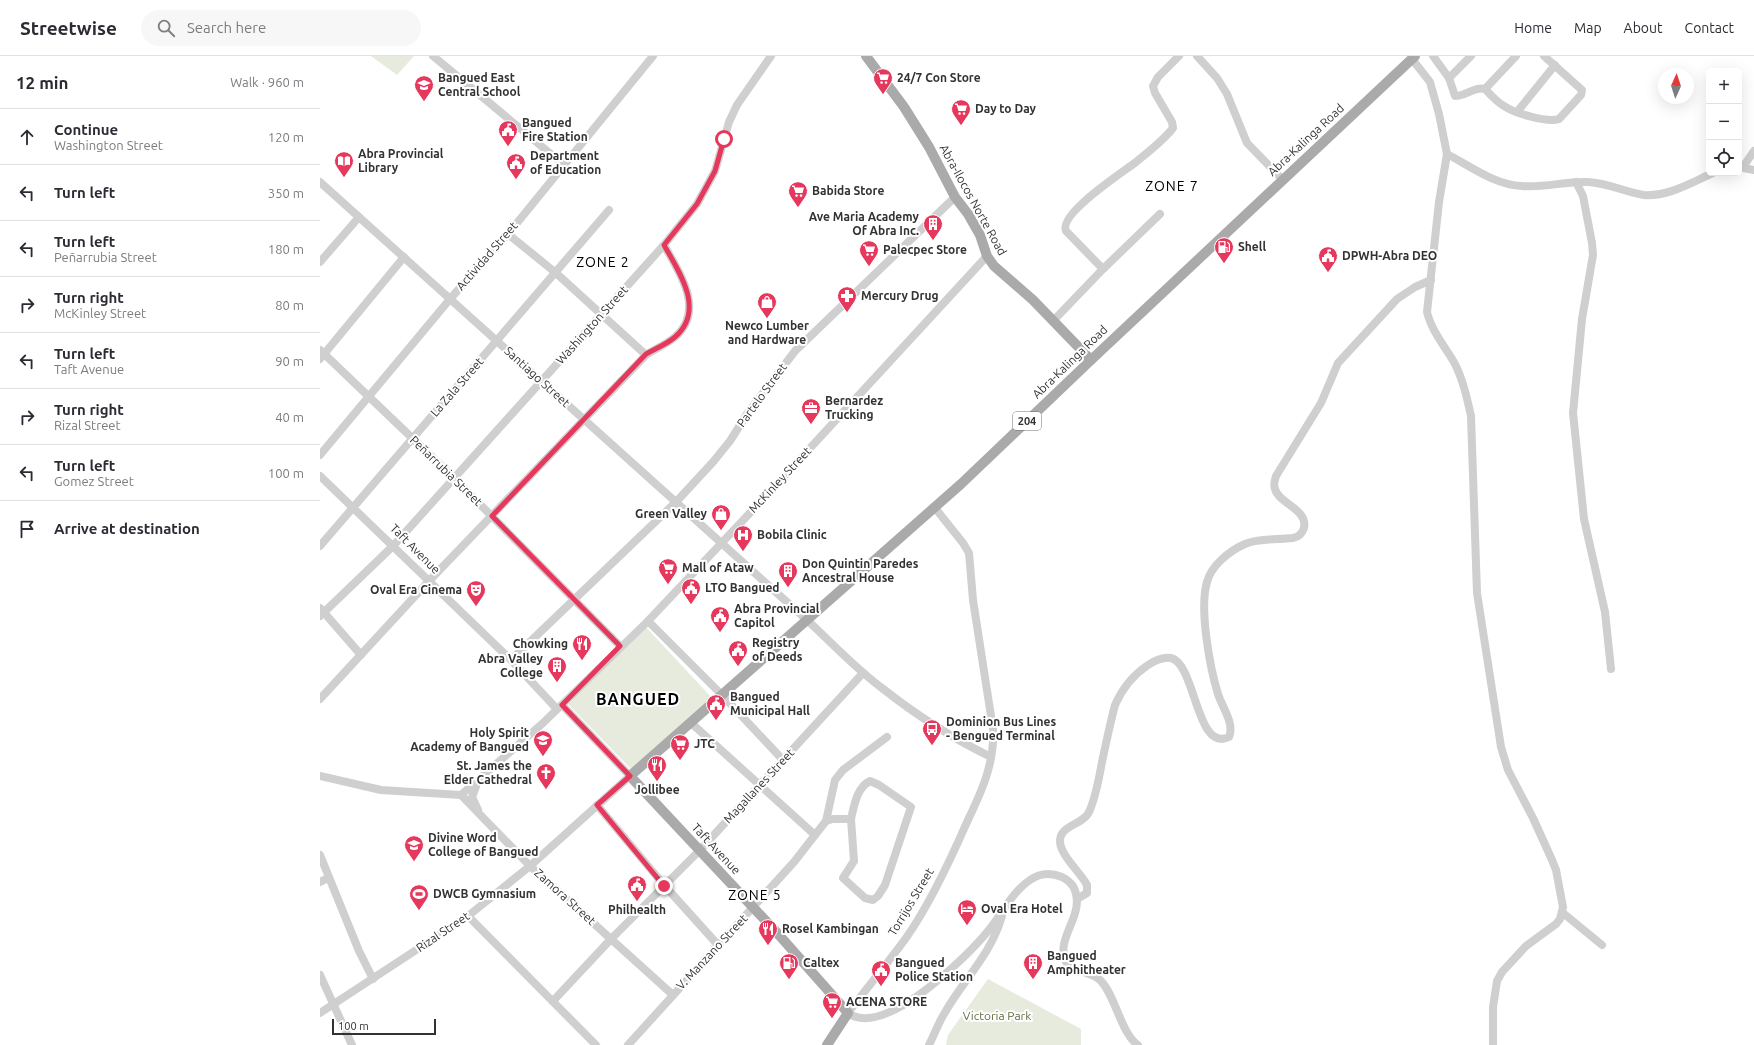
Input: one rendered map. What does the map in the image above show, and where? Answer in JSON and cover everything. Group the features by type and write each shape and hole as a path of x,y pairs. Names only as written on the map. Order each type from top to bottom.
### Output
{"main road":[{"name":"Abra-Ilocos Norte Road","path":"866,56 904,107 929,147 955,197 968,214 980,235 987,256 994,266 1033,300 1091,360"},
{"name":"Abra-Kalinga Road","path":"630,776 935,508 1414,57"},
{"name":"Taft Avenue","path":"630,776 754,908 848,1013"},
{"name":"Torrijos Street","path":"827,1045 848,1013"}],"street":[{"path":"433,56 564,164"},
{"name":"Actividad Street","path":"320,455 450,299 508,234 653,56"},
{"name":"Washington Street","path":"321,612 393,546 664,245 697,204 715,171 729,122 737,105 771,56"},
{"path":"1103,269 1066,232 1065,224 1096,191 1137,161 1173,128 1172,122 1155,93 1153,86 1158,77 1179,56"},
{"path":"1197,56 1217,78 1227,94 1247,143 1283,180"},
{"path":"1433,56 1449,78 1455,96 1460,96 1480,88 1485,89 1501,104 1517,112 1544,120 1555,120 1559,118 1581,95 1582,88 1544,56"},
{"path":"1449,78 1471,56"},
{"path":"1485,89 1516,56"},
{"path":"1414,57 1430,82 1439,114 1447,154 1439,202 1428,316 1456,366 1467,398 1471,416 1477,593 1500,747 1508,770 1533,818 1552,860 1563,901 1563,913 1556,924 1530,942 1502,972 1494,992 1493,1045"},
{"path":"1517,112 1555,65"},
{"path":"1742,166 1754,151"},
{"path":"1447,154 1500,182 1510,185 1532,186 1576,182 1598,183 1637,193 1657,195 1671,191 1706,176"},
{"path":"1742,167 1754,170"},
{"name":"Santiago Street","path":"320,182 808,620 863,673 882,689 943,731 991,757"},
{"path":"1576,182 1583,196 1593,255 1582,319 1573,413 1584,519 1604,612 1611,669"},
{"name":"Partelo Street","path":"511,660 676,502 730,441 747,414 795,350 955,197"},
{"name":"La Zala Street","path":"320,546 556,274 609,210"},
{"path":"1053,321 1103,269 1160,214"},
{"path":"320,262 359,217"},
{"path":"508,234 556,274 646,354"},
{"path":"320,699 429,581 646,354 674,337 687,321 690,302 682,278 664,245"},
{"name":"McKinley Street","path":"461,795 560,707 620,646 648,621 721,542 770,492 987,256"},
{"path":"321,354 404,257"},
{"path":"1077,898 1087,893 1087,885 1064,854 1060,840 1066,829 1085,818 1089,812 1098,783 1115,705 1120,694 1127,684 1145,667 1161,659 1170,658 1176,661 1186,676 1206,728 1215,737 1221,739 1229,737 1231,733 1230,723 1214,681 1209,660 1205,622 1205,595 1207,582 1219,562 1244,545 1258,540 1298,537 1302,532 1304,524 1303,519 1299,513 1277,493 1274,488 1276,476 1321,403 1338,363 1397,299 1415,287 1431,280"},
{"name":"Peñarrubia Street","path":"321,354 368,396 454,478 620,646"},
{"name":"Taft Avenue","path":"320,476 354,507 630,776"},
{"name":"Torrijos Street","path":"848,1013 907,937 939,882 983,788 991,757 993,729 972,600 969,553 963,543 935,508"},
{"path":"321,612 361,655"},
{"path":"648,621 722,695 783,760"},
{"name":"Magallanes Street","path":"552,1001 611,939 700,850 863,673"},
{"path":"690,722 814,835"},
{"path":"851,819 833,819 826,821 834,785 839,773 887,737"},
{"path":"320,776 381,790 461,795"},
{"name":"Rizal Street","path":"320,1013 468,916 530,866 630,776"},
{"path":"479,779 472,797 480,814"},
{"path":"870,781 879,785 911,807 885,885 878,896 871,900 865,898 843,878 854,861 851,819 854,803 861,788 870,781"},
{"name":"Zamora Street","path":"461,795 530,866 672,995"},
{"path":"597,805 664,886 718,945"},
{"name":"V. Manzano Street","path":"628,1045 672,995 754,908 794,862 826,821"},
{"path":"320,855 328,878 359,951 373,979"},
{"path":"848,1013 854,1018 869,1018 892,1011 943,978 961,961 988,931 1021,886 1031,879 1047,873 1064,877 1070,883 1077,898 1077,909 1064,945 1066,962 1070,966 1090,973 1101,981 1130,1037 1138,1045"},
{"path":"320,882 328,878"},
{"path":"929,1045 944,1014 977,966 998,931 1003,912"},
{"path":"1563,913 1602,945"},
{"path":"468,916 596,1045"},
{"path":"320,975 332,1005 352,1045"}],"green space":[{"path":"371,56 414,56 397,75"},
{"path":"644,625 712,698 631,769 568,704"},
{"name":"Victoria Park","path":"988,979 1081,1029 1081,1045 946,1045 948,1035"}],"place":[{"name":"24/7 Con Store","path":"883,95"},
{"name":"Bangued East Central School","path":"424,102"},
{"name":"Day to Day","path":"961,126"},
{"name":"Bangued Fire Station","path":"508,147"},
{"name":"Abra Provincial Library","path":"344,178"},
{"name":"Department of Education","path":"516,180"},
{"name":"Babida Store","path":"798,208"},
{"name":"Ave Maria Academy Of Abra Inc.","path":"933,241"},
{"name":"Shell","path":"1224,264"},
{"name":"Palecpec Store","path":"869,267"},
{"name":"DPWH-Abra DEO","path":"1328,273"},
{"name":"Mercury Drug","path":"847,313"},
{"name":"Newco Lumber and Hardware","path":"767,319"},
{"name":"Bernardez Trucking","path":"811,425"},
{"name":"Green Valley","path":"721,531"},
{"name":"Bobila Clinic","path":"743,552"},
{"name":"Mall of Ataw","path":"668,585"},
{"name":"Don Quintin Paredes Ancestral House","path":"788,588"},
{"name":"LTO Bangued","path":"691,605"},
{"name":"Oval Era Cinema","path":"476,607"},
{"name":"Abra Provincial Capitol","path":"720,633"},
{"name":"Chowking","path":"582,661"},
{"name":"Registry of Deeds","path":"738,667"},
{"name":"Abra Valley College","path":"557,683"},
{"name":"Bangued Municipal Hall","path":"716,721"},
{"name":"Dominion Bus Lines - Bengued Terminal","path":"932,746"},
{"name":"Holy Spirit Academy of Bangued","path":"543,757"},
{"name":"JTC","path":"680,761"},
{"name":"Jollibee","path":"657,782"},
{"name":"St. James the Elder Cathedral","path":"546,790"},
{"name":"Divine Word College of Bangued","path":"414,862"},
{"name":"Philhealth","path":"637,902"},
{"name":"DWCB Gymnasium","path":"419,911"},
{"name":"Oval Era Hotel","path":"967,926"},
{"name":"Rosel Kambingan","path":"768,946"},
{"name":"Caltex","path":"789,980"},
{"name":"Bangued Amphitheater","path":"1033,980"},
{"name":"Bangued Police Station","path":"881,987"},
{"name":"ACENA STORE","path":"832,1019"}],"district":[{"name":"ZONE 7","path":"1172,186"},
{"name":"ZONE 2","path":"603,262"},
{"name":"BANGUED","path":"638,699"},
{"name":"ZONE 5","path":"755,895"}],"route":[{"path":"664,886 597,805 630,776 562,705 620,646 492,516 646,354 674,337 687,321 690,302 682,278 664,245 697,204 715,171 724,139"}]}
